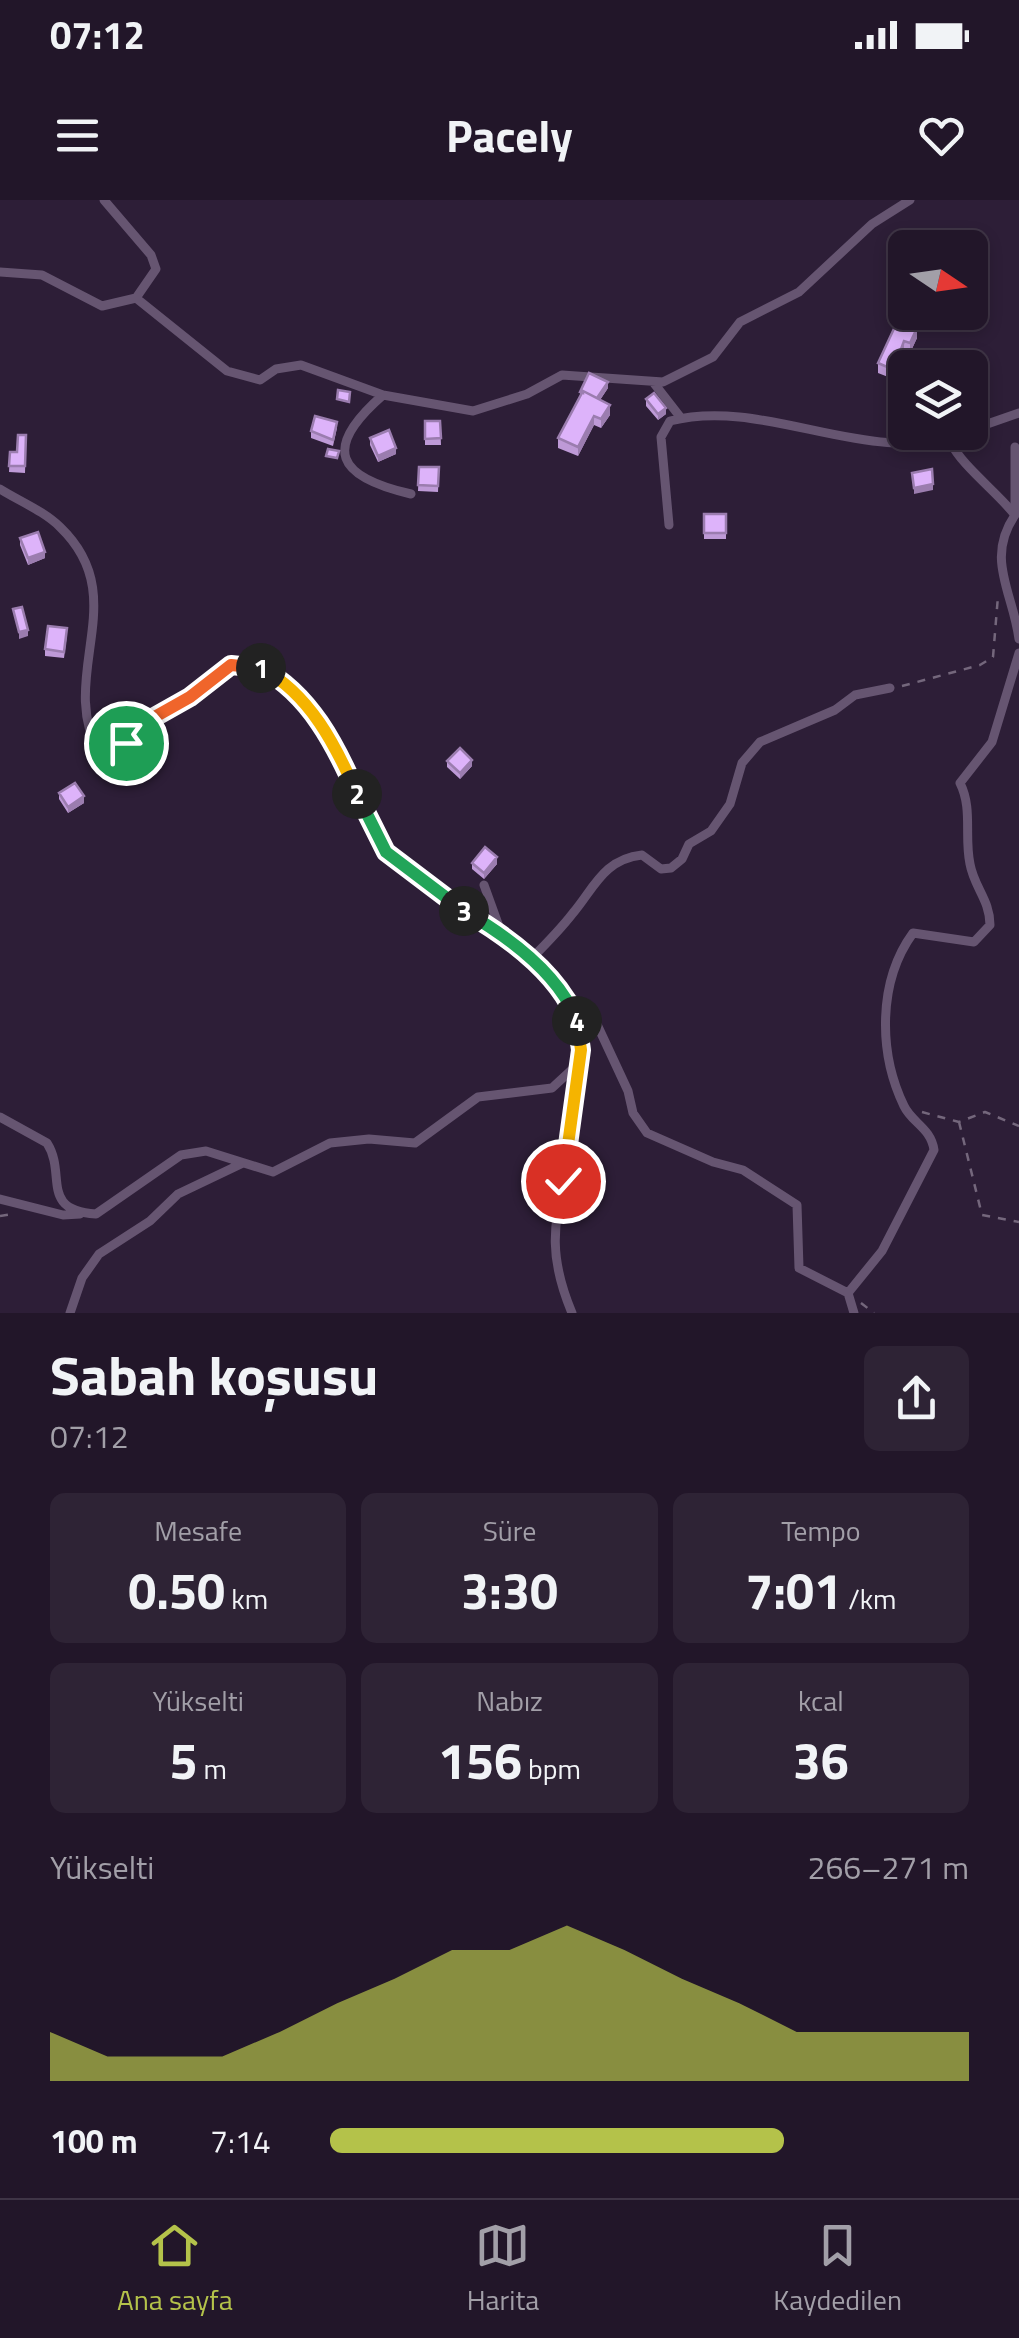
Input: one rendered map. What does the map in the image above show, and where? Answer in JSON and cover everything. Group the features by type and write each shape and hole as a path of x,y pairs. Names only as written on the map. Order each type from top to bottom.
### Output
{"street":[{"path":"0,272 42,275 102,306 136,298 156,268 150,255 104,200"},
{"path":"136,298 185,342 247,380 260,380 276,370 301,366 383,395 473,411 526,394 562,375 653,382 678,377 713,358 740,322 798,292 872,224 910,200"},
{"path":"653,382 681,418"},
{"path":"383,395 350,432 347,463 350,471 371,482 412,494"},
{"path":"988,424 1019,413"},
{"path":"669,525 661,437 663,427 681,418 727,416 888,441"},
{"path":"1015,447 1015,515 1002,533 999,559 1019,639"},
{"path":"955,450 991,484 1015,515"},
{"path":"0,489 60,526 82,558 94,591 97,623 82,684 83,716 100,755 120,753 151,719 190,697 231,665 264,669 294,690 324,729 386,852 440,897 503,934"},
{"path":"848,1293 882,1251 934,1150 927,1130 905,1108 886,1031 892,972 913,933 974,942 990,925 990,906 970,866 967,798 960,783 999,727 1019,652"},
{"path":"530,960 576,910 589,886 610,867 642,855 661,869 682,859 689,844 711,831 722,817 742,763 760,742 835,710 855,695 890,688"},
{"path":"484,885 495,923 503,934 594,1018 628,1091 633,1113 647,1132 743,1170 797,1205 799,1268 848,1293 854,1313"},
{"path":"567,996 581,1036 570,1148 553,1226 559,1285 572,1313"},
{"path":"0,1199 63,1214 87,1213 108,1206 181,1154 206,1151 273,1172 330,1143 368,1138 415,1143 478,1097 552,1088 576,1068"},
{"path":"0,1117 47,1143 59,1196 75,1211 87,1213"},
{"path":"70,1313 82,1278 99,1254 150,1221 178,1194 242,1163"}],"path":[{"path":"890,688 980,665 993,657 1003,585"},
{"path":"905,1108 959,1122 985,1112 1019,1126"},
{"path":"959,1122 982,1216 1019,1222"}],"building":[{"path":"893,330 916,330 910,343 904,341 901,350 888,350 888,367 878,363"},
{"path":"589,373 608,382 597,398 580,392"},
{"path":"338,390 350,392 349,402 337,399"},
{"path":"583,391 610,405 601,419 594,416 578,447 558,438"},
{"path":"654,393 666,408 658,414 646,399"},
{"path":"315,416 337,422 333,440 311,431"},
{"path":"425,421 440,421 441,438 425,439"},
{"path":"389,430 396,448 378,456 370,438"},
{"path":"18,435 26,435 25,466 9,466 10,452 17,452"},
{"path":"328,449 339,451 337,458 326,456"},
{"path":"419,467 439,467 438,486 418,485"},
{"path":"932,469 933,484 914,488 912,473"},
{"path":"704,514 726,514 726,533 704,533"},
{"path":"38,532 45,552 28,558 20,538"},
{"path":"22,607 28,630 19,632 13,609"},
{"path":"48,626 67,628 64,652 45,649"},
{"path":"460,748 472,760 460,773 447,761"},
{"path":"75,783 84,796 68,807 59,793"},
{"path":"485,847 497,857 484,873 472,863"}],"route":[{"path":"126,743 151,719 190,697 231,665 264,669 294,690 335,746 369,825 386,852 440,897 503,934 567,996 578,1023 581,1050 563,1181"}]}
